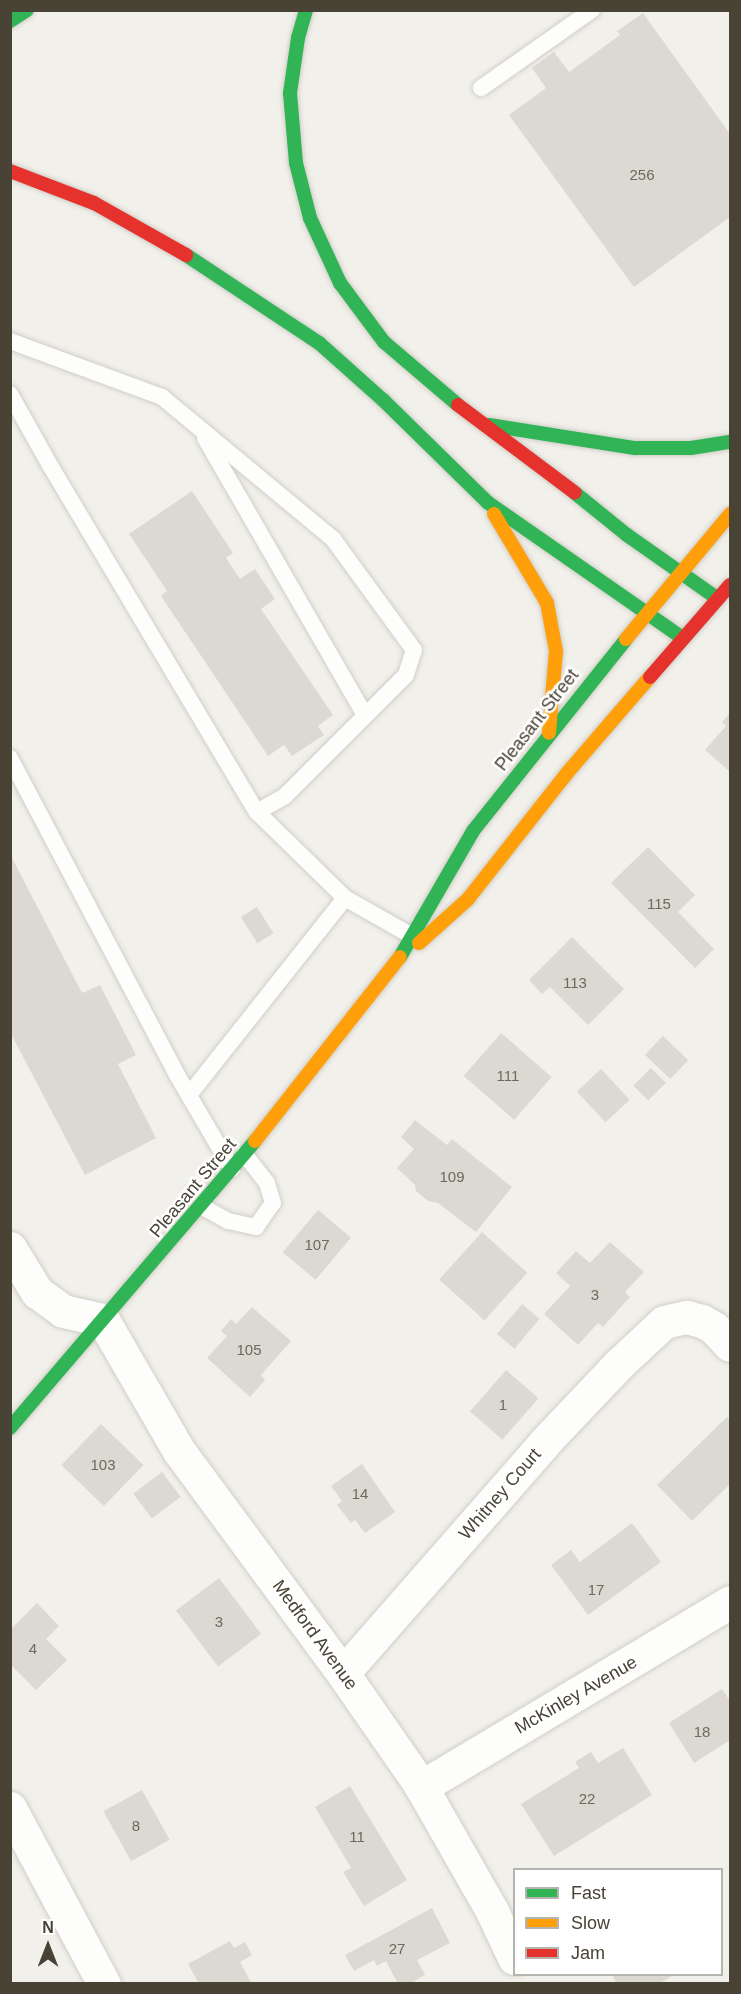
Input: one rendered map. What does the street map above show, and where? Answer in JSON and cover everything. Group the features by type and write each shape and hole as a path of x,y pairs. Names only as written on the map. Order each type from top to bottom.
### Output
{"main road":[{"path":"10,21 27,10"},
{"path":"306,10 290,93 296,163 309,218 340,283 384,342 481,424 558,479 627,535 718,599"},
{"path":"10,171 94,203 166,242 319,343 383,400 487,502 683,638"},
{"path":"481,424 635,448 691,448 730,442"},
{"path":"487,502 547,603 556,651 549,733"},
{"name":"Pleasant Street","path":"10,1428 232,1169 395,965 473,831 549,733 730,514"},
{"name":"Pleasant Street","path":"395,965 468,899 567,773 730,585"}],"street":[{"path":"10,1248 37,1292 63,1311 103,1320"},
{"name":"Whitney Court","path":"343,1673 544,1443 620,1363 664,1322 686,1317 702,1321 714,1328 730,1345"},
{"name":"Medford Avenue","path":"103,1320 179,1451 343,1673 421,1787 492,1911 513,1956"},
{"name":"McKinley Avenue","path":"421,1787 730,1602"},
{"path":"10,1809 21,1853 104,1983"}],"lane":[{"path":"481,88 592,10"},
{"path":"10,341 162,398 333,539 414,650 406,675 285,796 257,812"},
{"path":"10,394 257,812 345,898 412,936"},
{"path":"200,429 365,715"},
{"path":"10,758 189,1095 232,1169"},
{"path":"189,1095 345,898"},
{"path":"201,1206 228,1221 255,1227 273,1203 267,1183 244,1154"}],"building":[{"path":"643,13 730,134 730,217 634,287 509,115 546,88 532,68 554,52 569,72 620,35 617,31"},
{"path":"192,491 233,553 226,558 240,579 255,569 275,599 261,609 333,715 318,726 324,735 292,756 284,745 268,756 161,596 167,591 129,534"},
{"path":"730,713 730,772 705,750 726,726 722,722"},
{"path":"648,847 695,895 678,912 714,949 695,968 611,883"},
{"path":"10,854 82,993 100,985 136,1055 118,1064 156,1138 85,1175 10,1032"},
{"path":"257,907 273,933 257,943 241,917"},
{"path":"572,937 624,989 588,1025 550,987 542,994 529,980"},
{"path":"501,1033 552,1077 514,1120 464,1076"},
{"path":"663,1036 688,1060 670,1079 645,1055"},
{"path":"651,1068 666,1083 648,1101 633,1086"},
{"path":"601,1069 630,1100 606,1122 577,1092"},
{"path":"415,1120 447,1145 452,1139 512,1187 476,1232 438,1203 428,1201 416,1191 415,1185 397,1168 414,1149 401,1137"},
{"path":"318,1210 351,1238 316,1280 283,1252"},
{"path":"482,1232 527,1273 485,1320 439,1280"},
{"path":"610,1242 644,1272 625,1292 630,1297 603,1327 598,1323 578,1345 544,1314 570,1286 556,1273 576,1251 590,1263"},
{"path":"522,1304 540,1319 515,1349 497,1334"},
{"path":"252,1307 291,1341 261,1375 265,1380 250,1397 207,1358 227,1336 221,1331 231,1319 236,1324"},
{"path":"506,1370 538,1398 502,1440 470,1412"},
{"path":"727,1417 730,1420 730,1484 692,1521 657,1485"},
{"path":"101,1424 143,1465 104,1506 61,1465"},
{"path":"362,1464 395,1512 365,1533 355,1520 351,1523 337,1505 342,1501 331,1486"},
{"path":"162,1472 181,1497 152,1518 133,1494"},
{"path":"632,1523 661,1562 588,1615 551,1565 571,1550 580,1562"},
{"path":"219,1578 261,1634 218,1666 176,1610"},
{"path":"37,1603 59,1626 46,1639 67,1660 36,1690 10,1664 10,1630"},
{"path":"722,1689 730,1701 730,1740 694,1763 669,1723"},
{"path":"623,1748 652,1795 554,1856 521,1804 579,1768 575,1762 591,1752 598,1763"},
{"path":"350,1786 407,1880 364,1906 343,1872 351,1868 315,1807"},
{"path":"142,1790 170,1840 131,1861 104,1811"},
{"path":"432,1908 450,1943 417,1960 425,1975 409,1984 398,1984 386,1961 377,1966 374,1960 354,1971 345,1955"},
{"path":"230,1941 234,1948 245,1942 252,1955 240,1962 252,1984 199,1984 188,1964"},
{"path":"613,1976 671,1977 658,1984 617,1984"}],"traffic: fast":[{"path":"10,21 27,10"},
{"path":"306,10 298,38 290,93 296,163 310,218 340,283 384,342 458,405"},
{"path":"186,255 319,343 383,400 487,502 683,638"},
{"path":"489,425 635,448 691,448 730,442"},
{"path":"575,493 627,535 718,599"},
{"path":"400,957 473,831 626,639"},
{"path":"10,1428 255,1141"}],"traffic: slow":[{"path":"494,514 547,603 556,651 549,733"},
{"path":"626,639 730,514"},
{"path":"419,943 468,899 567,773 650,677"},
{"path":"255,1141 400,957"}],"traffic: jam":[{"path":"10,171 94,203 186,255"},
{"path":"458,405 575,493"},
{"path":"650,677 730,585"}]}
